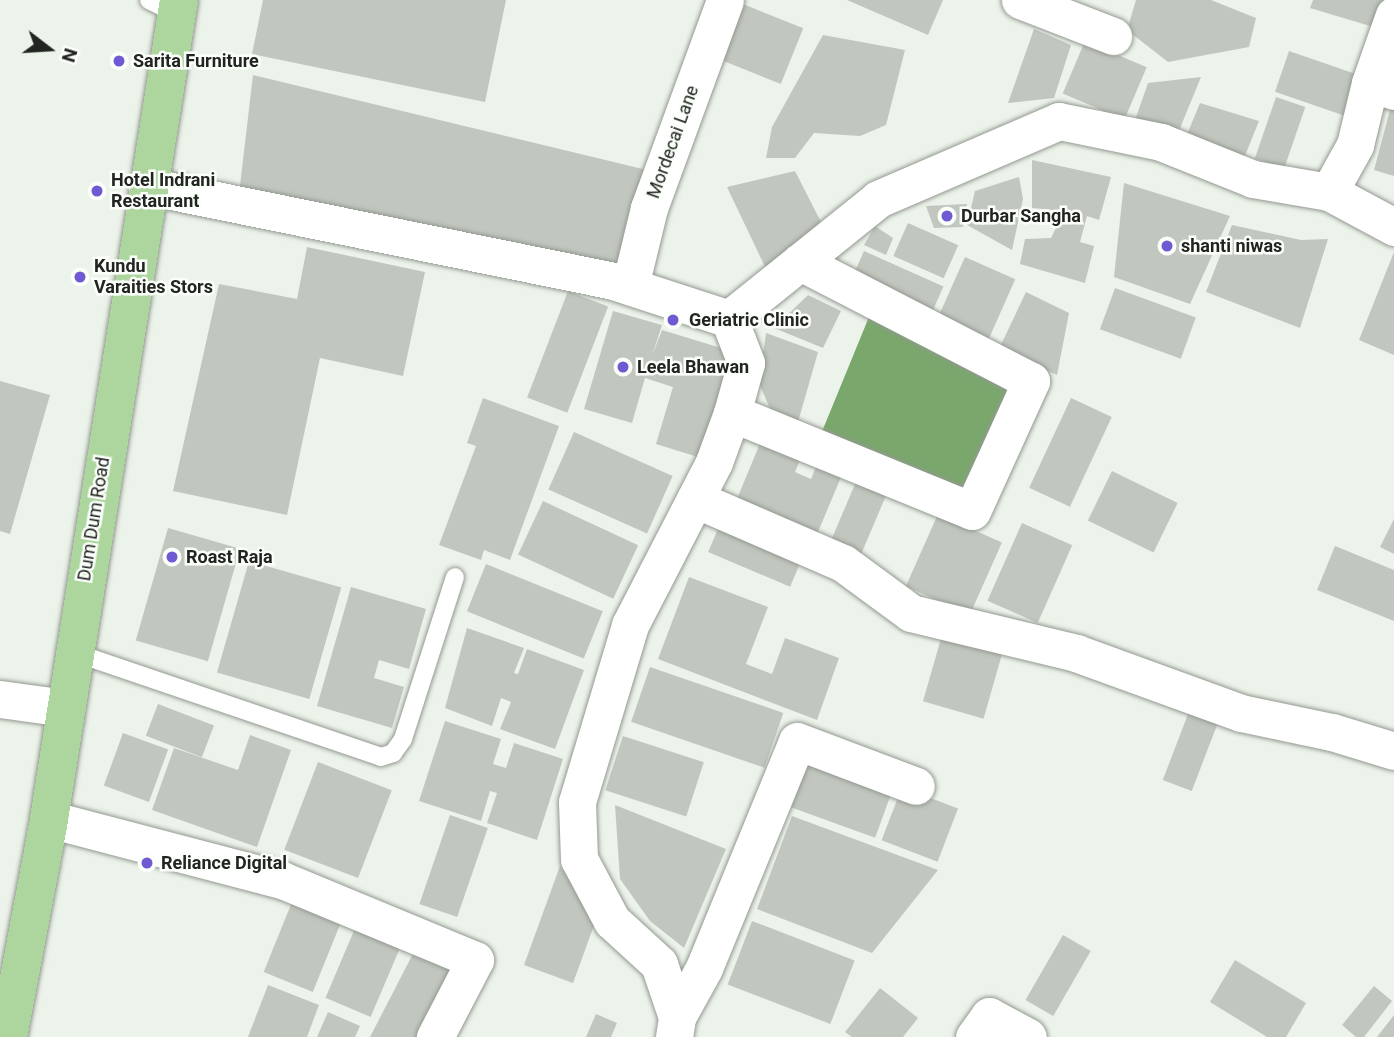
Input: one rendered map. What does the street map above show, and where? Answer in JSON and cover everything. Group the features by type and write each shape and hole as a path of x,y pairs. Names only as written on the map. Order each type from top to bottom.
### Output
{"main road":[{"name":"Dum Dum Road","path":"8,1037 9,979 49,818 147,186 168,4"}],"street":[{"name":"Mordecai Lane","path":"630,286 649,208 725,0"},
{"path":"1020,0 1113,36"},
{"path":"1328,192 1382,87 1394,15"},
{"path":"729,319 878,199 1059,121 1161,142 1253,179 1328,192 1394,227"},
{"path":"147,186 630,286 729,319"},
{"path":"732,413 972,511 978,499 1031,381 800,262"},
{"path":"676,1027 659,964 612,920 579,859 577,802 630,625 695,499 732,413 746,363 729,319"},
{"path":"695,499 843,563 911,613 1076,653 1241,713 1332,732 1394,751"},
{"path":"0,699 66,708"},
{"path":"676,1027 704,968 797,741 916,786"},
{"path":"49,818 282,880 475,960 435,1037"},
{"path":"974,1037 989,1016 1028,1037"}],"lane":[{"path":"73,652 381,757 393,753 403,739 455,577"}],"shaded area":[{"path":"871,312 1012,387 961,490 821,434"}],"building":[{"path":"263,0 506,0 485,102 252,54"},
{"path":"847,0 943,0 928,35"},
{"path":"1136,0 1211,0 1256,18 1249,47 1168,62 1127,30"},
{"path":"1313,0 1390,0 1380,29 1310,8"},
{"path":"743,4 803,28 781,84 721,60"},
{"path":"1034,29 1071,45 1054,98 1008,103"},
{"path":"823,35 905,50 886,125 860,136 814,133 795,158 766,158 772,127"},
{"path":"1085,41 1147,67 1124,120 1063,93"},
{"path":"1289,51 1364,77 1350,117 1275,92"},
{"path":"253,75 651,171 623,266 239,194"},
{"path":"1201,77 1176,138 1134,123 1148,83"},
{"path":"1276,97 1305,107 1284,169 1255,158"},
{"path":"1200,103 1259,121 1242,163 1186,137"},
{"path":"1391,106 1394,107 1394,176 1374,170"},
{"path":"1032,160 1111,177 1099,220 1087,216 1080,242 1094,246 1085,283 1020,264 1025,239 1051,238 1064,211 1032,208"},
{"path":"795,171 822,224 767,271 727,187"},
{"path":"1019,177 1023,199 1012,250 967,225 975,191"},
{"name":"shanti niwas","path":"1124,183 1230,216 1190,304 1114,277"},
{"name":"Durbar Sangha","path":"967,204 963,227 934,228 926,206"},
{"path":"908,223 958,245 944,278 893,256"},
{"path":"1232,225 1301,240 1328,239 1300,328 1206,292"},
{"path":"875,226 893,238 886,255 864,245"},
{"path":"307,247 425,272 403,376 320,358 287,515 173,491 219,284 297,299"},
{"path":"864,251 943,286 931,315 851,279"},
{"path":"1394,252 1394,355 1359,340"},
{"path":"965,257 1015,279 988,341 937,319"},
{"path":"1115,288 1196,317 1181,359 1100,329"},
{"path":"568,291 608,306 567,413 527,397"},
{"path":"1026,292 1069,313 1057,375 999,349"},
{"path":"808,295 841,311 823,348 774,328"},
{"path":"613,311 662,325 652,356 662,330 734,352 701,458 656,444 673,387 645,378 632,423 584,409"},
{"path":"766,333 818,352 798,422 773,416 759,383"},
{"path":"0,381 50,395 10,534 0,531"},
{"path":"483,398 559,426 510,560 484,550 481,560 439,545 476,446 467,443"},
{"path":"1071,398 1112,417 1070,507 1029,488"},
{"path":"766,429 806,446 795,472 811,479 822,452 847,463 815,539 734,506"},
{"path":"574,432 673,476 647,533 548,490"},
{"path":"1112,471 1178,503 1154,552 1088,520"},
{"path":"858,477 888,490 861,553 831,541"},
{"path":"543,501 638,545 613,599 518,554"},
{"path":"938,514 1002,542 970,615 906,586"},
{"path":"723,517 805,552 790,587 708,552"},
{"path":"1394,519 1394,554 1380,547"},
{"path":"1022,523 1072,545 1038,623 987,601"},
{"path":"168,528 240,549 208,661 136,640"},
{"path":"1335,546 1394,570 1394,621 1317,590"},
{"path":"249,561 341,587 309,699 217,673"},
{"path":"486,564 603,611 584,658 467,611"},
{"path":"689,577 768,607 746,664 772,674 785,638 839,658 817,720 658,659"},
{"path":"351,587 426,609 409,669 379,660 374,678 404,687 392,728 317,706"},
{"path":"467,628 524,648 514,673 518,674 527,649 584,670 555,749 500,729 511,702 501,698 492,726 445,708"},
{"path":"942,635 1003,652 984,719 923,701"},
{"path":"650,667 783,713 764,768 631,722"},
{"path":"158,704 214,726 202,757 146,736"},
{"path":"1190,709 1219,720 1192,791 1163,780"},
{"path":"445,721 501,739 493,764 506,768 514,743 563,759 537,840 487,823 497,793 490,791 481,821 419,801"},
{"path":"123,733 168,749 149,802 104,786"},
{"path":"250,735 291,750 257,847 152,810 174,748 238,770"},
{"path":"623,736 704,762 686,816 605,790"},
{"path":"812,751 896,781 875,838 791,807"},
{"path":"318,762 392,790 358,878 284,850"},
{"path":"902,787 958,809 938,862 882,840"},
{"path":"615,805 726,849 684,948 650,921 620,879"},
{"path":"450,815 488,828 457,917 419,904"},
{"path":"792,816 938,870 872,953 757,909"},
{"path":"560,866 596,920 573,983 524,965"},
{"path":"294,897 343,917 313,992 264,972"},
{"path":"752,921 855,960 830,1024 728,984"},
{"path":"356,926 401,945 371,1017 326,998"},
{"path":"1063,935 1091,951 1053,1016 1026,1000"},
{"path":"417,946 458,968 421,1037 370,1037"},
{"path":"1235,960 1306,1003 1286,1037 1267,1037 1210,1002"},
{"path":"268,985 319,1005 307,1037 248,1037"},
{"path":"1374,986 1392,1001 1364,1037 1356,1037 1342,1025"},
{"path":"880,988 918,1018 903,1037 852,1037 845,1032"},
{"path":"328,1012 360,1026 355,1037 317,1037"},
{"path":"596,1014 617,1023 611,1037 586,1037"},
{"path":"1394,1015 1394,1037 1377,1037"}],"place":[{"name":"Sarita Furniture","path":"119,61"},
{"name":"Hotel Indrani Restaurant","path":"97,191"},
{"name":"Durbar Sangha","path":"947,216"},
{"name":"shanti niwas","path":"1167,246"},
{"name":"Kundu Varaities Stors","path":"80,277"},
{"name":"Geriatric Clinic","path":"673,320"},
{"name":"Leela Bhawan","path":"623,367"},
{"name":"Roast Raja","path":"172,557"},
{"name":"Reliance Digital","path":"147,863"}]}
